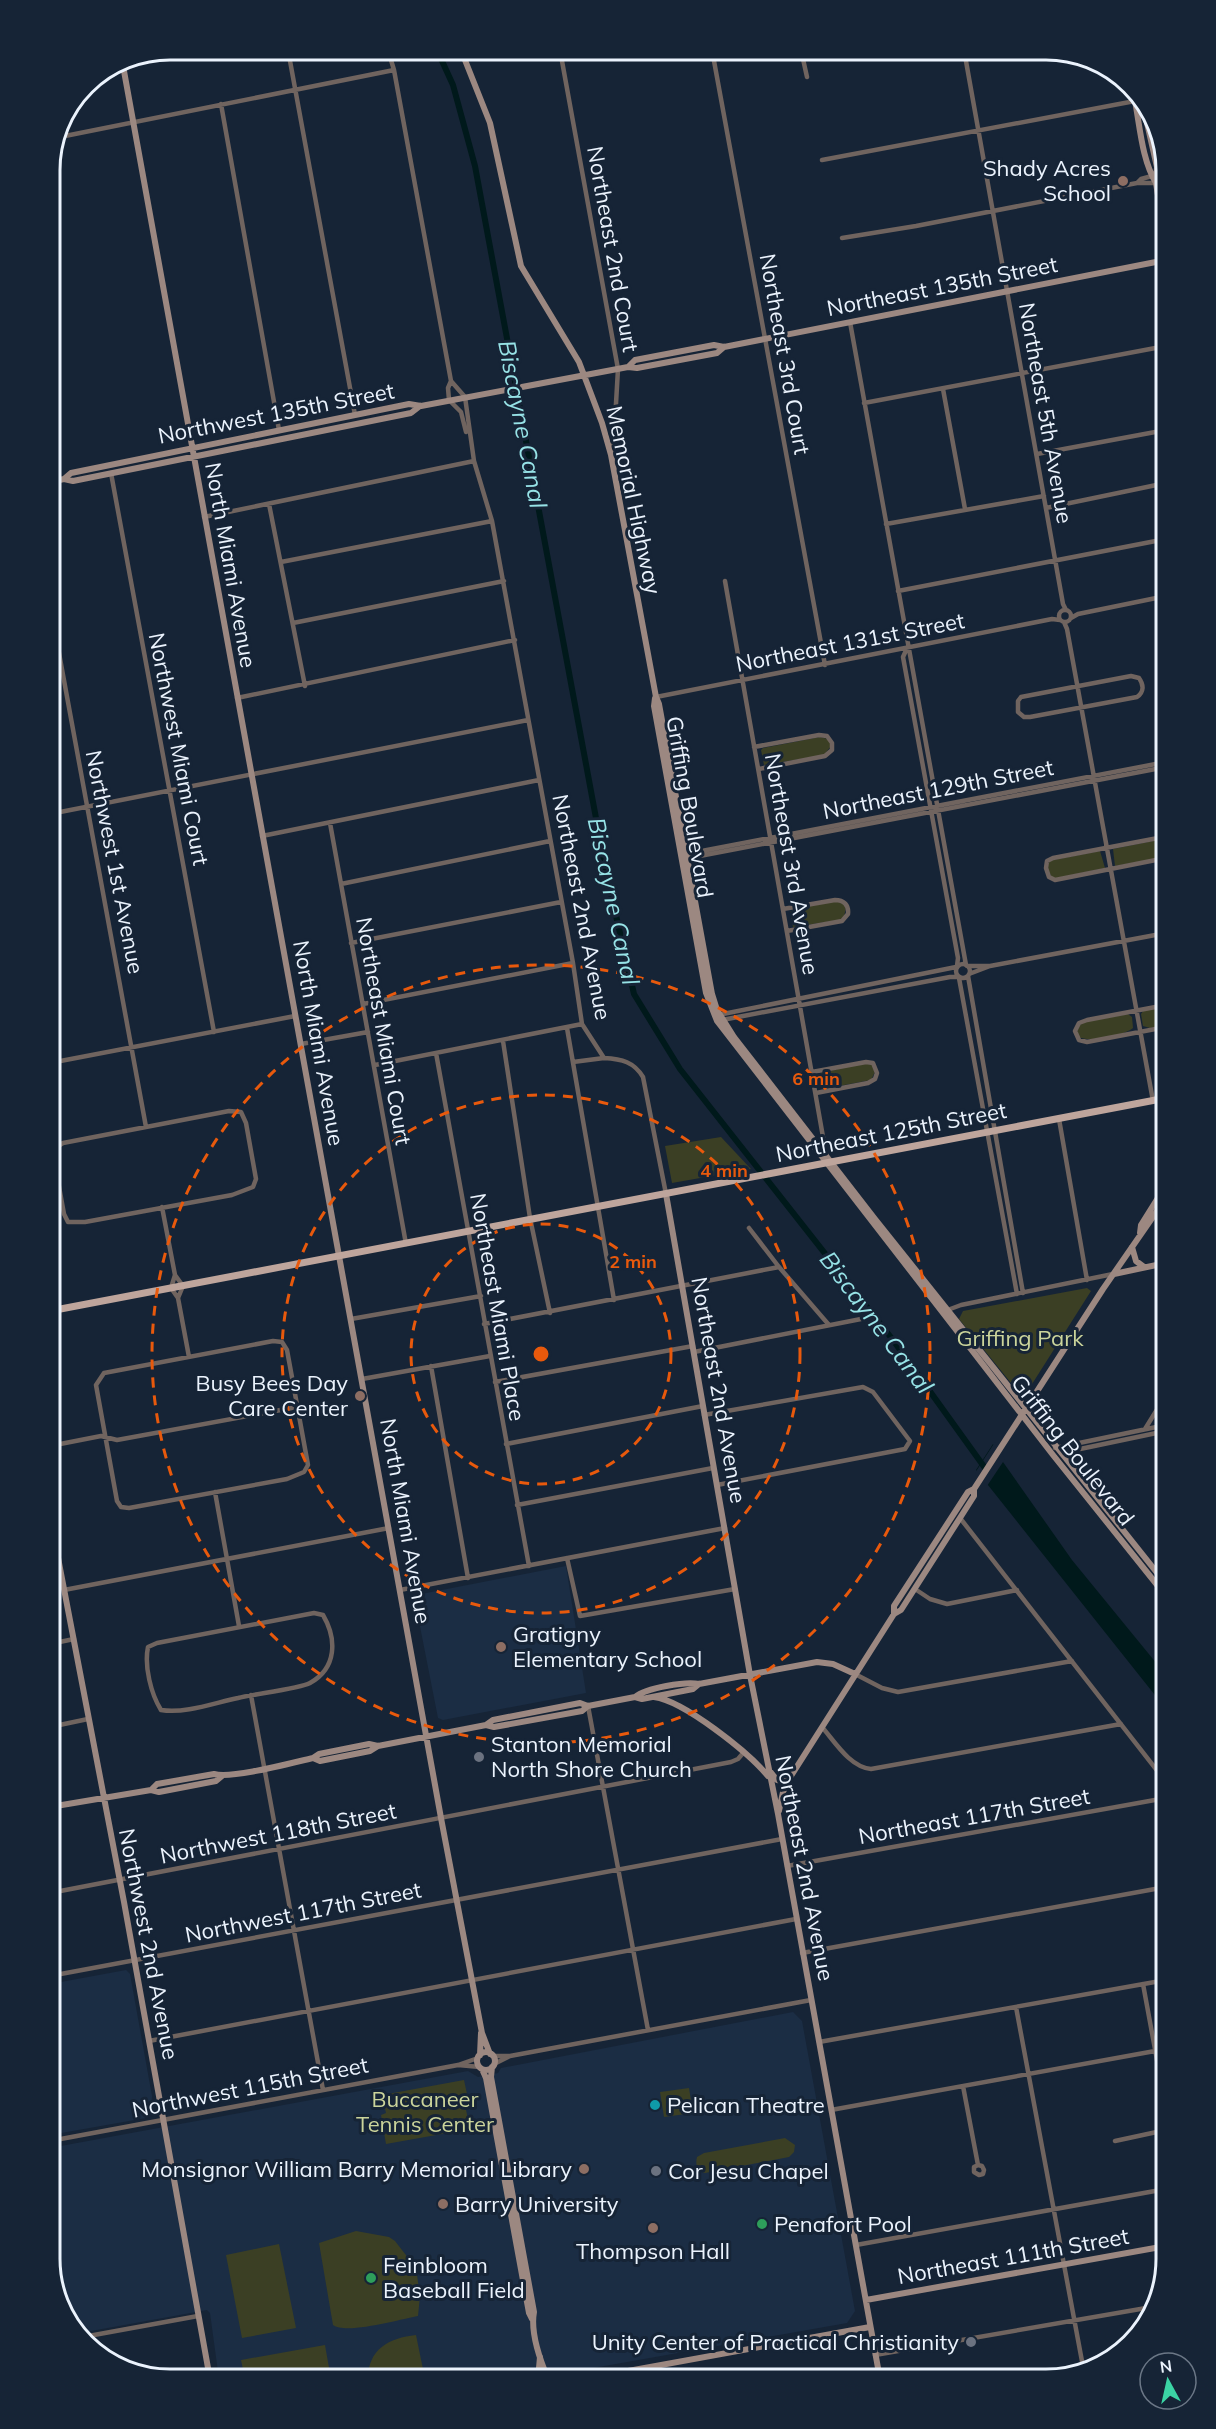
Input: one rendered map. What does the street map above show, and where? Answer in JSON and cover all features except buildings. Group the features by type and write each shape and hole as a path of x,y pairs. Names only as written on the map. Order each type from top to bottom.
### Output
{"main road":[{"name":"Northeast 125th Street","path":"60,1309 1156,1100"}],"street":[{"path":"290,60 355,415"},
{"path":"391,60 451,381 465,397"},
{"name":"Memorial Highway","path":"465,60 490,123 521,266 579,362 610,455 656,697"},
{"name":"Northeast 2nd Court","path":"562,60 618,369 614,438 610,455"},
{"name":"Northeast 3rd Court","path":"714,60 825,665"},
{"path":"803,60 807,77"},
{"name":"Northeast 5th Avenue","path":"966,60 1153,1101"},
{"name":"North Miami Avenue","path":"124,70 426,1737 471,1980 482,2033 493,2066"},
{"path":"66,136 394,70"},
{"path":"822,160 1131,100"},
{"path":"221,104 279,430"},
{"path":"1139,113 1155,175"},
{"path":"842,238 1137,183 1156,183 1146,125"},
{"path":"1137,183 1141,179 1155,175"},
{"name":"Northeast 135th Street","path":"421,406 628,367 634,360 714,345 724,347 1156,262"},
{"path":"850,322 908,646 903,657 969,975 977,1051 1020,1293"},
{"path":"864,403 1156,347"},
{"path":"449,400 448,388 451,381"},
{"path":"943,389 965,509"},
{"name":"Northeast 2nd Avenue","path":"465,397 474,461 492,520 504,581 582,1024 604,1058 621,1059 637,1067 643,1077 683,1284 750,1675 778,1814 878,2369"},
{"name":"Northeast 2nd Avenue","path":"449,400 461,412 470,440"},
{"name":"Northwest 135th Street","path":"64,479 71,473 142,458 409,404 421,406"},
{"name":"Northwest 135th Street","path":"60,480 73,481 411,413 421,406"},
{"path":"1037,454 1156,432"},
{"path":"111,473 112,468 135,464 142,458"},
{"path":"204,517 474,461"},
{"name":"Northwest Miami Court","path":"111,473 214,1032"},
{"path":"1046,508 1156,485"},
{"path":"885,524 1044,496"},
{"path":"269,504 305,686"},
{"path":"281,562 492,520"},
{"path":"898,591 1156,541"},
{"path":"293,623 504,581"},
{"name":"Northeast 3rd Avenue","path":"725,581 826,1154"},
{"name":"Northeast 131st Street","path":"656,697 1156,598"},
{"path":"237,698 305,686 515,640"},
{"name":"Northwest 1st Avenue","path":"60,659 146,1127"},
{"path":"1131,676 1139,678 1143,685 1141,693 1137,696 1082,707 1027,717 1019,714 1017,708 1018,701 1022,697 1077,685 1131,676"},
{"name":"Griffing Boulevard","path":"656,697 654,706 700,943 706,993 718,1018 873,1221 1156,1570"},
{"path":"60,812 528,720"},
{"path":"754,747 819,735 827,736 832,743 832,750 825,756 759,769"},
{"name":"Northeast 129th Street","path":"684,857 1156,764"},
{"name":"Northeast 129th Street","path":"1094,778 1156,769"},
{"path":"262,836 539,780"},
{"path":"934,809 958,957 955,972 959,977 977,1051"},
{"name":"Northeast Miami Court","path":"330,823 406,1244"},
{"path":"1156,838 1050,859 1046,865 1047,874 1055,880 1156,860"},
{"path":"341,884 550,841"},
{"path":"783,909 835,900 843,901 848,907 848,914 842,921 788,931"},
{"path":"351,943 561,902"},
{"path":"800,1002 959,977 990,966 1156,935"},
{"path":"363,1004 573,963"},
{"path":"718,1018 967,965 990,966"},
{"path":"1156,1007 1083,1021 1076,1028 1076,1034 1079,1040 1087,1041 1156,1029"},
{"path":"60,1061 295,1016"},
{"name":"Griffing Boulevard","path":"718,1018 826,1154 829,1162"},
{"path":"375,1065 582,1024"},
{"path":"567,1028 614,1300"},
{"path":"301,1044 368,1032"},
{"path":"503,1041 530,1218 550,1312"},
{"name":"Northeast Miami Place","path":"436,1053 529,1566"},
{"path":"573,1062 604,1058"},
{"path":"812,1072 866,1062 873,1063 877,1073 875,1079 868,1083 816,1093"},
{"path":"60,1145 229,1111 241,1112 246,1124 256,1179 253,1187 232,1195 86,1222 68,1222 60,1192"},
{"path":"1059,1119 1087,1280"},
{"path":"1140,1233 1141,1225 1156,1202"},
{"path":"162,1207 175,1275 183,1286 178,1298"},
{"path":"778,1814 788,1782 855,1674 894,1614 901,1610 915,1589 974,1496 975,1489 1026,1407 1140,1233 1147,1228 1156,1214"},
{"path":"749,1228 829,1325"},
{"path":"1132,1246 1134,1259 1144,1267"},
{"path":"945,1311 957,1306 1156,1265"},
{"path":"484,1324 779,1267"},
{"path":"175,1275 171,1288 178,1298 189,1358"},
{"path":"351,1319 481,1296"},
{"name":"Griffing Boulevard","path":"945,1311 1051,1453 1156,1582"},
{"path":"495,1382 861,1318"},
{"path":"273,1341 282,1342 287,1350 308,1465 304,1472 287,1479 129,1508 121,1507 117,1501 105,1438 96,1385 98,1379 104,1373 189,1358 273,1341"},
{"path":"362,1379 490,1356"},
{"path":"431,1366 468,1578"},
{"path":"704,1415 862,1387 873,1392 910,1441 905,1449 717,1485"},
{"path":"506,1444 703,1406"},
{"path":"60,1444 100,1436 117,1440 297,1407"},
{"path":"1145,1429 1156,1412"},
{"path":"1051,1453 1156,1427"},
{"path":"1060,1450 1156,1433"},
{"path":"517,1505 713,1467"},
{"path":"894,1614 894,1606 904,1590 968,1492 975,1489"},
{"path":"215,1492 240,1626"},
{"path":"960,1518 1156,1768"},
{"path":"64,1590 389,1528"},
{"path":"400,1590 725,1528"},
{"path":"567,1558 580,1616 735,1589"},
{"name":"Northwest 2nd Avenue","path":"60,1569 135,1960 208,2369"},
{"path":"915,1589 930,1599 947,1604 1017,1590"},
{"path":"314,1612 323,1615 328,1623 332,1659 326,1670 309,1683 184,1709 161,1710 154,1699 146,1656 148,1647 157,1643 240,1626 314,1612"},
{"path":"60,1642 74,1639"},
{"path":"60,1807 151,1790 157,1784 214,1774 222,1776 313,1758 320,1761 370,1751 378,1746 486,1725 493,1720 580,1703 588,1706 634,1697 641,1692 670,1686 692,1682 699,1684 821,1662 833,1664 882,1688 898,1692 1072,1661"},
{"path":"634,1697 642,1699 654,1697 693,1689 699,1684"},
{"path":"251,1695 323,2090"},
{"path":"654,1697 681,1706 744,1752 770,1778"},
{"path":"588,1706 648,2030"},
{"path":"60,1725 88,1719"},
{"path":"822,1727 855,1764 871,1769 1121,1724"},
{"name":"Northwest 118th Street","path":"60,1891 731,1762 738,1759 744,1752"},
{"path":"768,1768 777,1779 788,1782"},
{"name":"Northeast 117th Street","path":"787,1866 1156,1800"},
{"path":"457,1899 782,1839"},
{"path":"802,1953 1156,1889"},
{"name":"Northwest 117th Street","path":"60,1974 457,1899"},
{"path":"149,2041 796,1919"},
{"path":"819,2042 1156,1982"},
{"path":"1143,1984 1156,2056"},
{"path":"458,2066 479,2056 510,2056 811,2000"},
{"path":"1016,2007 1082,2363"},
{"name":"North Miami Avenue","path":"481,2068 479,2056 482,2033"},
{"path":"831,2110 1155,2051"},
{"path":"458,2066 481,2068 493,2066 510,2056"},
{"name":"Northwest 115th Street","path":"60,2139 458,2066"},
{"path":"493,2066 491,2077 504,2159 544,2369"},
{"path":"481,2068 486,2078 504,2159"},
{"path":"963,2086 978,2165"},
{"path":"1115,2140 1156,2132"},
{"path":"856,2245 1156,2191"},
{"name":"Northeast 111th Street","path":"866,2300 1156,2248"},
{"path":"876,2355 1145,2308"},
{"path":"91,2336 198,2316"},
{"path":"639,2369 870,2327"},
{"path":"540,2357 540,2369"}],"shaded area":[{"path":"993,1444 1003,1462 1072,1560 1156,1663 1156,1696 976,1470"},
{"name":"Gratigny Elementary School","path":"566,1566 586,1693 443,1720 438,1718 415,1601 416,1595"},
{"path":"126,1970 130,1974 152,2096 151,2114 146,2118 60,2133 60,1982"},
{"name":"Barry University","path":"793,2012 802,2021 855,2311 847,2323 587,2369 218,2369 210,2313 207,2310 88,2332 75,2314 68,2301 61,2274 60,2146 468,2071 478,2077 498,2073 501,2068"}],"green space":[{"path":"820,737 828,739 831,746 824,755 764,765 761,750 763,748"},
{"path":"1156,840 1156,859 1115,866 1113,849"},
{"path":"1100,851 1105,868 1052,878 1047,867 1053,860"},
{"path":"836,901 846,907 844,917 839,920 793,927 790,912"},
{"path":"1156,1008 1156,1027 1143,1026 1141,1014 1143,1011"},
{"path":"1128,1014 1132,1017 1133,1028 1129,1031 1098,1039 1079,1037 1077,1031 1085,1022"},
{"path":"864,1063 872,1065 875,1072 871,1080 823,1089 820,1073"},
{"path":"721,1137 751,1169 672,1183 665,1146"},
{"name":"Griffing Park","path":"1087,1288 1091,1291 1027,1392 1020,1394 959,1319 963,1311"},
{"name":"Buccaneer Tennis Center","path":"464,2080 467,2094 464,2100 470,2129 386,2144 381,2115 386,2113 382,2095"},
{"path":"689,2088 693,2113 664,2117 660,2092"},
{"path":"785,2138 795,2145 794,2152 789,2157 705,2173 698,2169 697,2157 704,2153"},
{"name":"Feinbloom Baseball Field","path":"356,2231 389,2237 395,2241 416,2268 420,2296 418,2316 361,2327 340,2328 333,2325 319,2243"},
{"path":"279,2244 296,2328 242,2338 226,2255"},
{"path":"416,2335 423,2369 369,2369 376,2353 382,2347 389,2342"},
{"path":"325,2345 329,2369 243,2369 241,2360"}],"pier":[{"path":"995,1442 1005,1459 987,1486 975,1473"}],"waterway":[{"name":"Biscayne Canal","path":"442,60 453,85 475,166 606,872 634,994 680,1069 893,1340 985,1468"}],"place":[{"name":"Shady Acres School","path":"1123,181"},
{"name":"Busy Bees Day Care Center","path":"360,1396"},
{"name":"Gratigny Elementary School","path":"501,1647"},
{"name":"Stanton Memorial North Shore Church","path":"479,1757"},
{"name":"Pelican Theatre","path":"655,2105"},
{"name":"Monsignor William Barry Memorial Library","path":"584,2169"},
{"name":"Cor Jesu Chapel","path":"656,2171"},
{"name":"Barry University","path":"443,2204"},
{"name":"Penafort Pool","path":"762,2224"},
{"name":"Thompson Hall","path":"653,2228"},
{"name":"Feinbloom Baseball Field","path":"371,2278"},
{"name":"Unity Center of Practical Christianity","path":"971,2342"}]}
